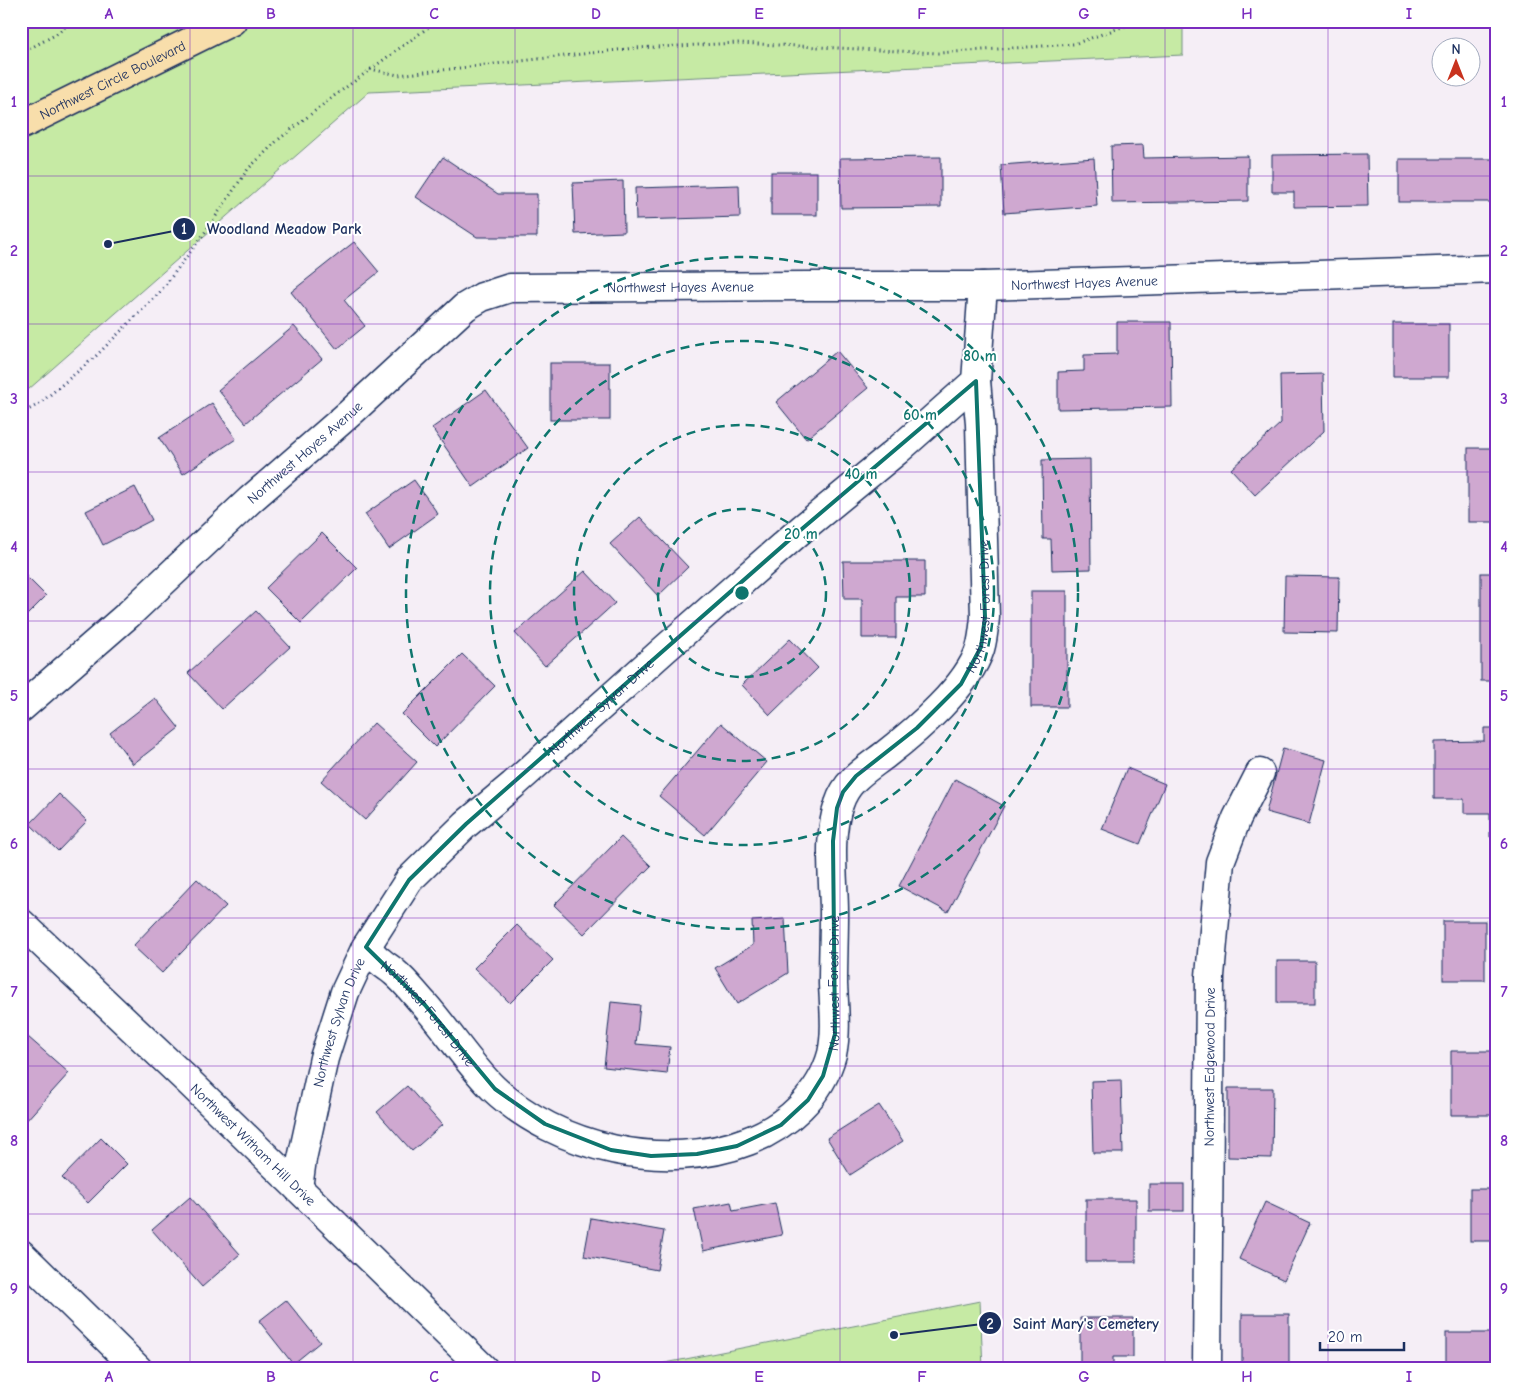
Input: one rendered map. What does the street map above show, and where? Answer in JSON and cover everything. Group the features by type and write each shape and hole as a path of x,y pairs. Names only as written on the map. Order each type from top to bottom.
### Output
{"main road":[{"name":"Northwest Circle Boulevard","path":"21,125 232,21"}],"street":[{"name":"Northwest Hayes Avenue","path":"21,708 129,614 250,500 350,413 465,307 482,297 510,288 983,286 1497,269"},
{"path":"976,381 983,286"},
{"name":"Northwest Sylvan Drive","path":"298,1188 302,1159 324,1058 345,992 366,946 409,880 466,824 513,786 803,528 898,450 976,381"},
{"name":"Northwest Forest Drive","path":"366,946 425,1005 474,1067 495,1089 519,1108 545,1124 578,1139 612,1150 650,1156 697,1154 737,1146 760,1137 781,1125 808,1100 823,1076 831,1056 835,1034 832,952 834,917 833,840 837,808 843,792 856,776 917,728 961,684 973,666 981,647 985,617 980,424 976,381"},
{"name":"Northwest Edgewood Drive","path":"1207,1369 1209,1323 1207,1166 1210,976 1220,862 1237,818 1260,773"},
{"name":"Northwest Witham Hill Drive","path":"21,924 167,1061 484,1369"},
{"path":"21,1254 138,1369"}],"path":[{"path":"21,53 55,35 73,21"},
{"path":"21,414 39,404 95,358 160,292 202,238 248,169 278,140 334,96 437,21"},
{"path":"370,70 398,75 636,48 739,43 938,53 1074,44 1139,21"}],"highlighted area":[{"path":"976,381 985,617 981,647 961,684 917,728 856,776 843,792 837,808 833,841 835,1034 823,1076 808,1100 781,1125 737,1146 697,1154 651,1156 611,1150 545,1124 495,1089 425,1005 366,947 409,880 466,824 803,528"}],"green space":[{"path":"21,21 1183,21 1183,55 369,92 21,396"},
{"path":"980,1301 983,1369 635,1369"}],"building":[{"path":"1143,145 1144,158 1248,156 1248,201 1112,203 1111,146"},
{"path":"1367,154 1368,206 1294,207 1294,192 1272,192 1272,155"},
{"path":"443,157 498,194 537,194 537,237 477,237 416,197"},
{"path":"941,157 941,207 841,208 840,158"},
{"path":"1094,158 1097,206 1004,213 1001,165"},
{"path":"1399,159 1497,159 1497,202 1399,202"},
{"path":"771,172 817,172 817,215 771,215"},
{"path":"623,181 624,232 575,234 573,183"},
{"path":"739,185 740,217 636,220 635,188"},
{"path":"354,242 379,272 344,300 365,326 337,349 291,292"},
{"path":"1117,322 1171,322 1172,407 1058,409 1058,372 1084,371 1084,355 1117,354"},
{"path":"1393,324 1449,324 1449,377 1393,377"},
{"path":"294,326 322,359 246,423 218,390"},
{"path":"837,351 868,388 806,439 776,402"},
{"path":"550,363 610,363 610,420 550,420"},
{"path":"1323,374 1324,431 1255,495 1231,469 1281,423 1280,375"},
{"path":"486,390 528,448 473,487 432,428"},
{"path":"212,403 236,439 183,474 159,438"},
{"path":"1468,448 1497,448 1497,522 1468,522"},
{"path":"1090,459 1091,569 1052,570 1051,539 1043,539 1042,460"},
{"path":"414,480 438,514 389,549 365,514"},
{"path":"135,487 152,520 103,545 86,511"},
{"path":"640,517 688,567 658,596 610,544"},
{"path":"322,533 357,568 301,623 266,588"},
{"path":"843,561 925,561 925,597 896,597 896,638 862,638 862,599 844,599"},
{"path":"21,571 46,596 21,621"},
{"path":"585,571 615,603 545,666 515,633"},
{"path":"1481,573 1497,573 1497,681 1481,681"},
{"path":"1285,576 1339,577 1338,633 1284,632"},
{"path":"1031,591 1067,591 1067,707 1031,707"},
{"path":"256,611 290,647 222,709 188,673"},
{"path":"790,639 818,668 770,715 742,685"},
{"path":"462,654 495,686 435,747 402,714"},
{"path":"155,698 179,728 133,764 110,733"},
{"path":"374,723 417,762 365,820 321,781"},
{"path":"721,723 767,762 705,835 659,796"},
{"path":"1484,728 1497,728 1497,837 1490,837 1490,813 1464,813 1464,799 1434,799 1434,742 1484,741"},
{"path":"1283,748 1326,760 1309,824 1266,812"},
{"path":"1127,768 1165,784 1140,844 1102,829"},
{"path":"955,779 1004,806 948,912 899,886"},
{"path":"59,794 87,821 58,851 30,824"},
{"path":"621,837 651,866 584,934 554,905"},
{"path":"197,879 226,906 162,973 133,946"},
{"path":"785,919 788,973 737,1004 715,968 753,945 752,921"},
{"path":"1443,921 1485,921 1485,980 1443,980"},
{"path":"517,925 553,960 510,1003 474,968"},
{"path":"1277,961 1315,961 1315,1003 1277,1003"},
{"path":"611,1002 640,1005 636,1044 670,1047 667,1074 604,1067"},
{"path":"28,1037 69,1073 25,1122 21,1118 21,1044"},
{"path":"1451,1051 1496,1051 1497,1115 1451,1115"},
{"path":"1121,1080 1123,1153 1093,1153 1091,1081"},
{"path":"407,1086 442,1125 412,1151 377,1112"},
{"path":"1228,1088 1273,1088 1272,1158 1228,1157"},
{"path":"879,1105 903,1141 850,1175 827,1138"},
{"path":"101,1138 127,1164 88,1203 62,1178"},
{"path":"1149,1184 1184,1184 1184,1211 1149,1211"},
{"path":"1470,1189 1497,1189 1497,1241 1470,1241"},
{"path":"190,1197 240,1254 202,1287 152,1230"},
{"path":"1086,1199 1136,1199 1136,1262 1086,1262"},
{"path":"731,1202 733,1211 775,1203 782,1235 703,1251 694,1209"},
{"path":"1265,1202 1310,1223 1284,1280 1239,1259"},
{"path":"591,1218 664,1231 657,1270 584,1256"},
{"path":"286,1300 320,1342 293,1364 259,1321"},
{"path":"1242,1314 1289,1314 1289,1369 1242,1369"},
{"path":"1080,1318 1133,1318 1133,1357 1113,1357 1113,1369 1080,1369"},
{"path":"1446,1333 1497,1333 1497,1369 1446,1369"}],"place":[{"name":"Woodland Meadow Park","path":"108,244"},
{"name":"Saint Mary's Cemetery","path":"894,1335"}]}
